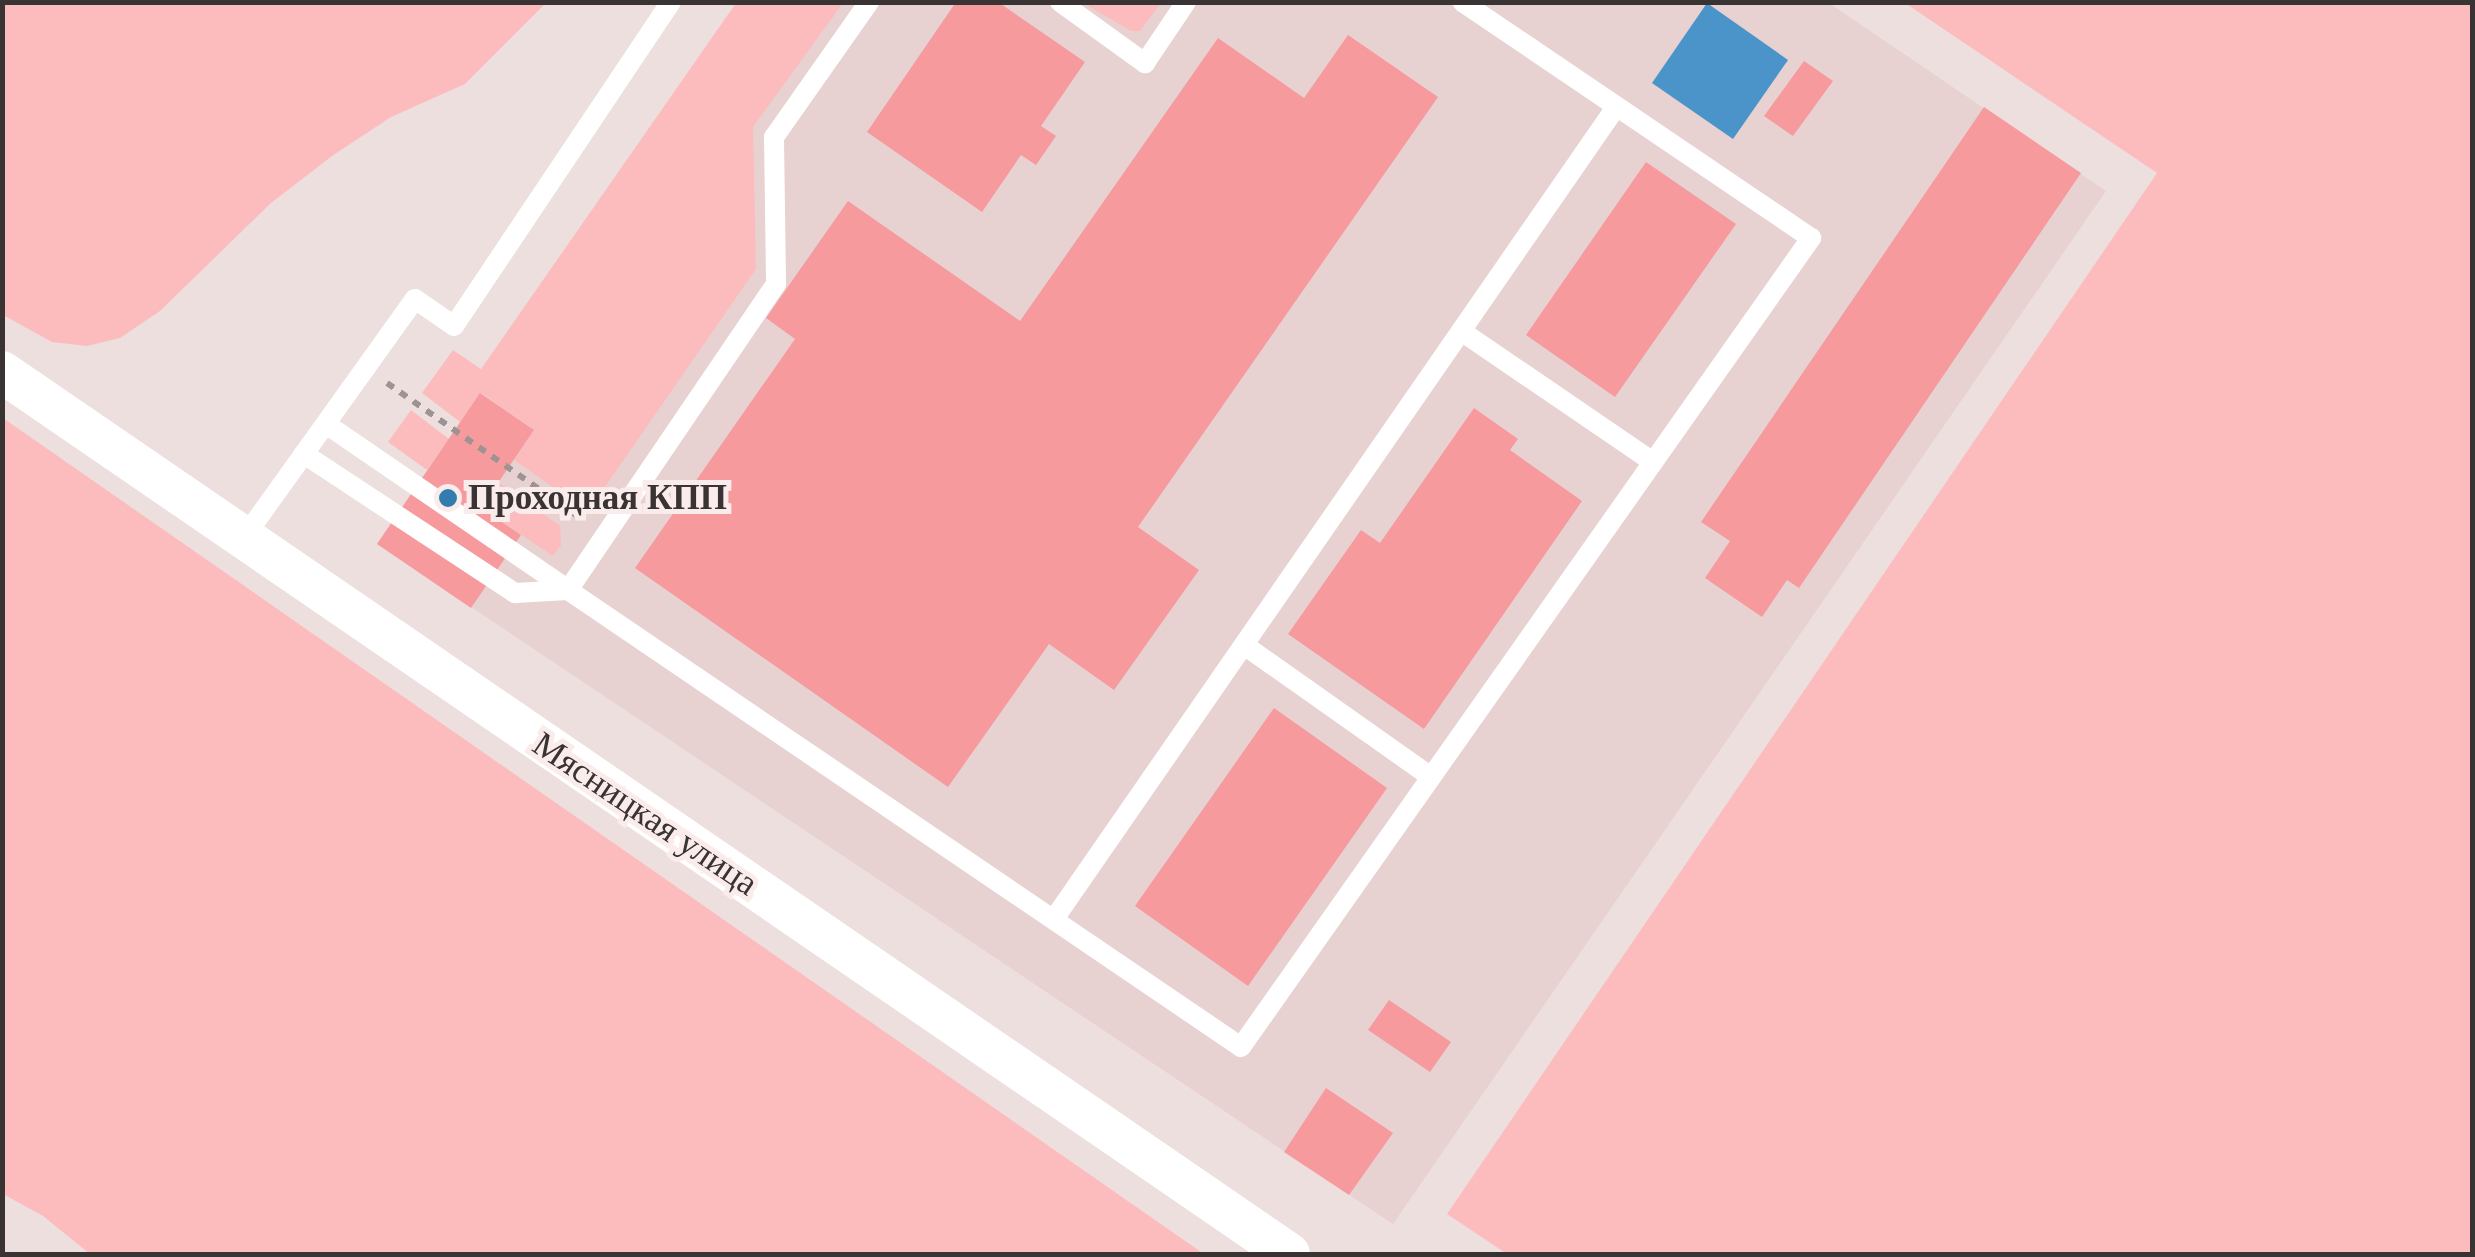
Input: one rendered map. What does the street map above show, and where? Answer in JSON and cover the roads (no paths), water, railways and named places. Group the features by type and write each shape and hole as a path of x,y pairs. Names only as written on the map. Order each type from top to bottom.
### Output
{"street":[{"name":"Мясницкая улица","path":"2,372 1289,1254"}],"lane":[{"path":"243,539 415,299 454,326 671,2"},
{"path":"568,590 776,284 774,137 870,2"},
{"path":"1060,2 1145,63 1186,2"},
{"path":"326,424 1241,1047 1811,238 1462,2"},
{"path":"1054,919 1616,107"},
{"path":"1461,330 1654,462"},
{"path":"304,454 515,594 568,590"},
{"path":"1244,645 1432,777"}],"water":[{"path":"1707,3 1788,60 1733,139 1652,83"}],"place":[{"name":"Проходная КПП","path":"448,498"}]}
